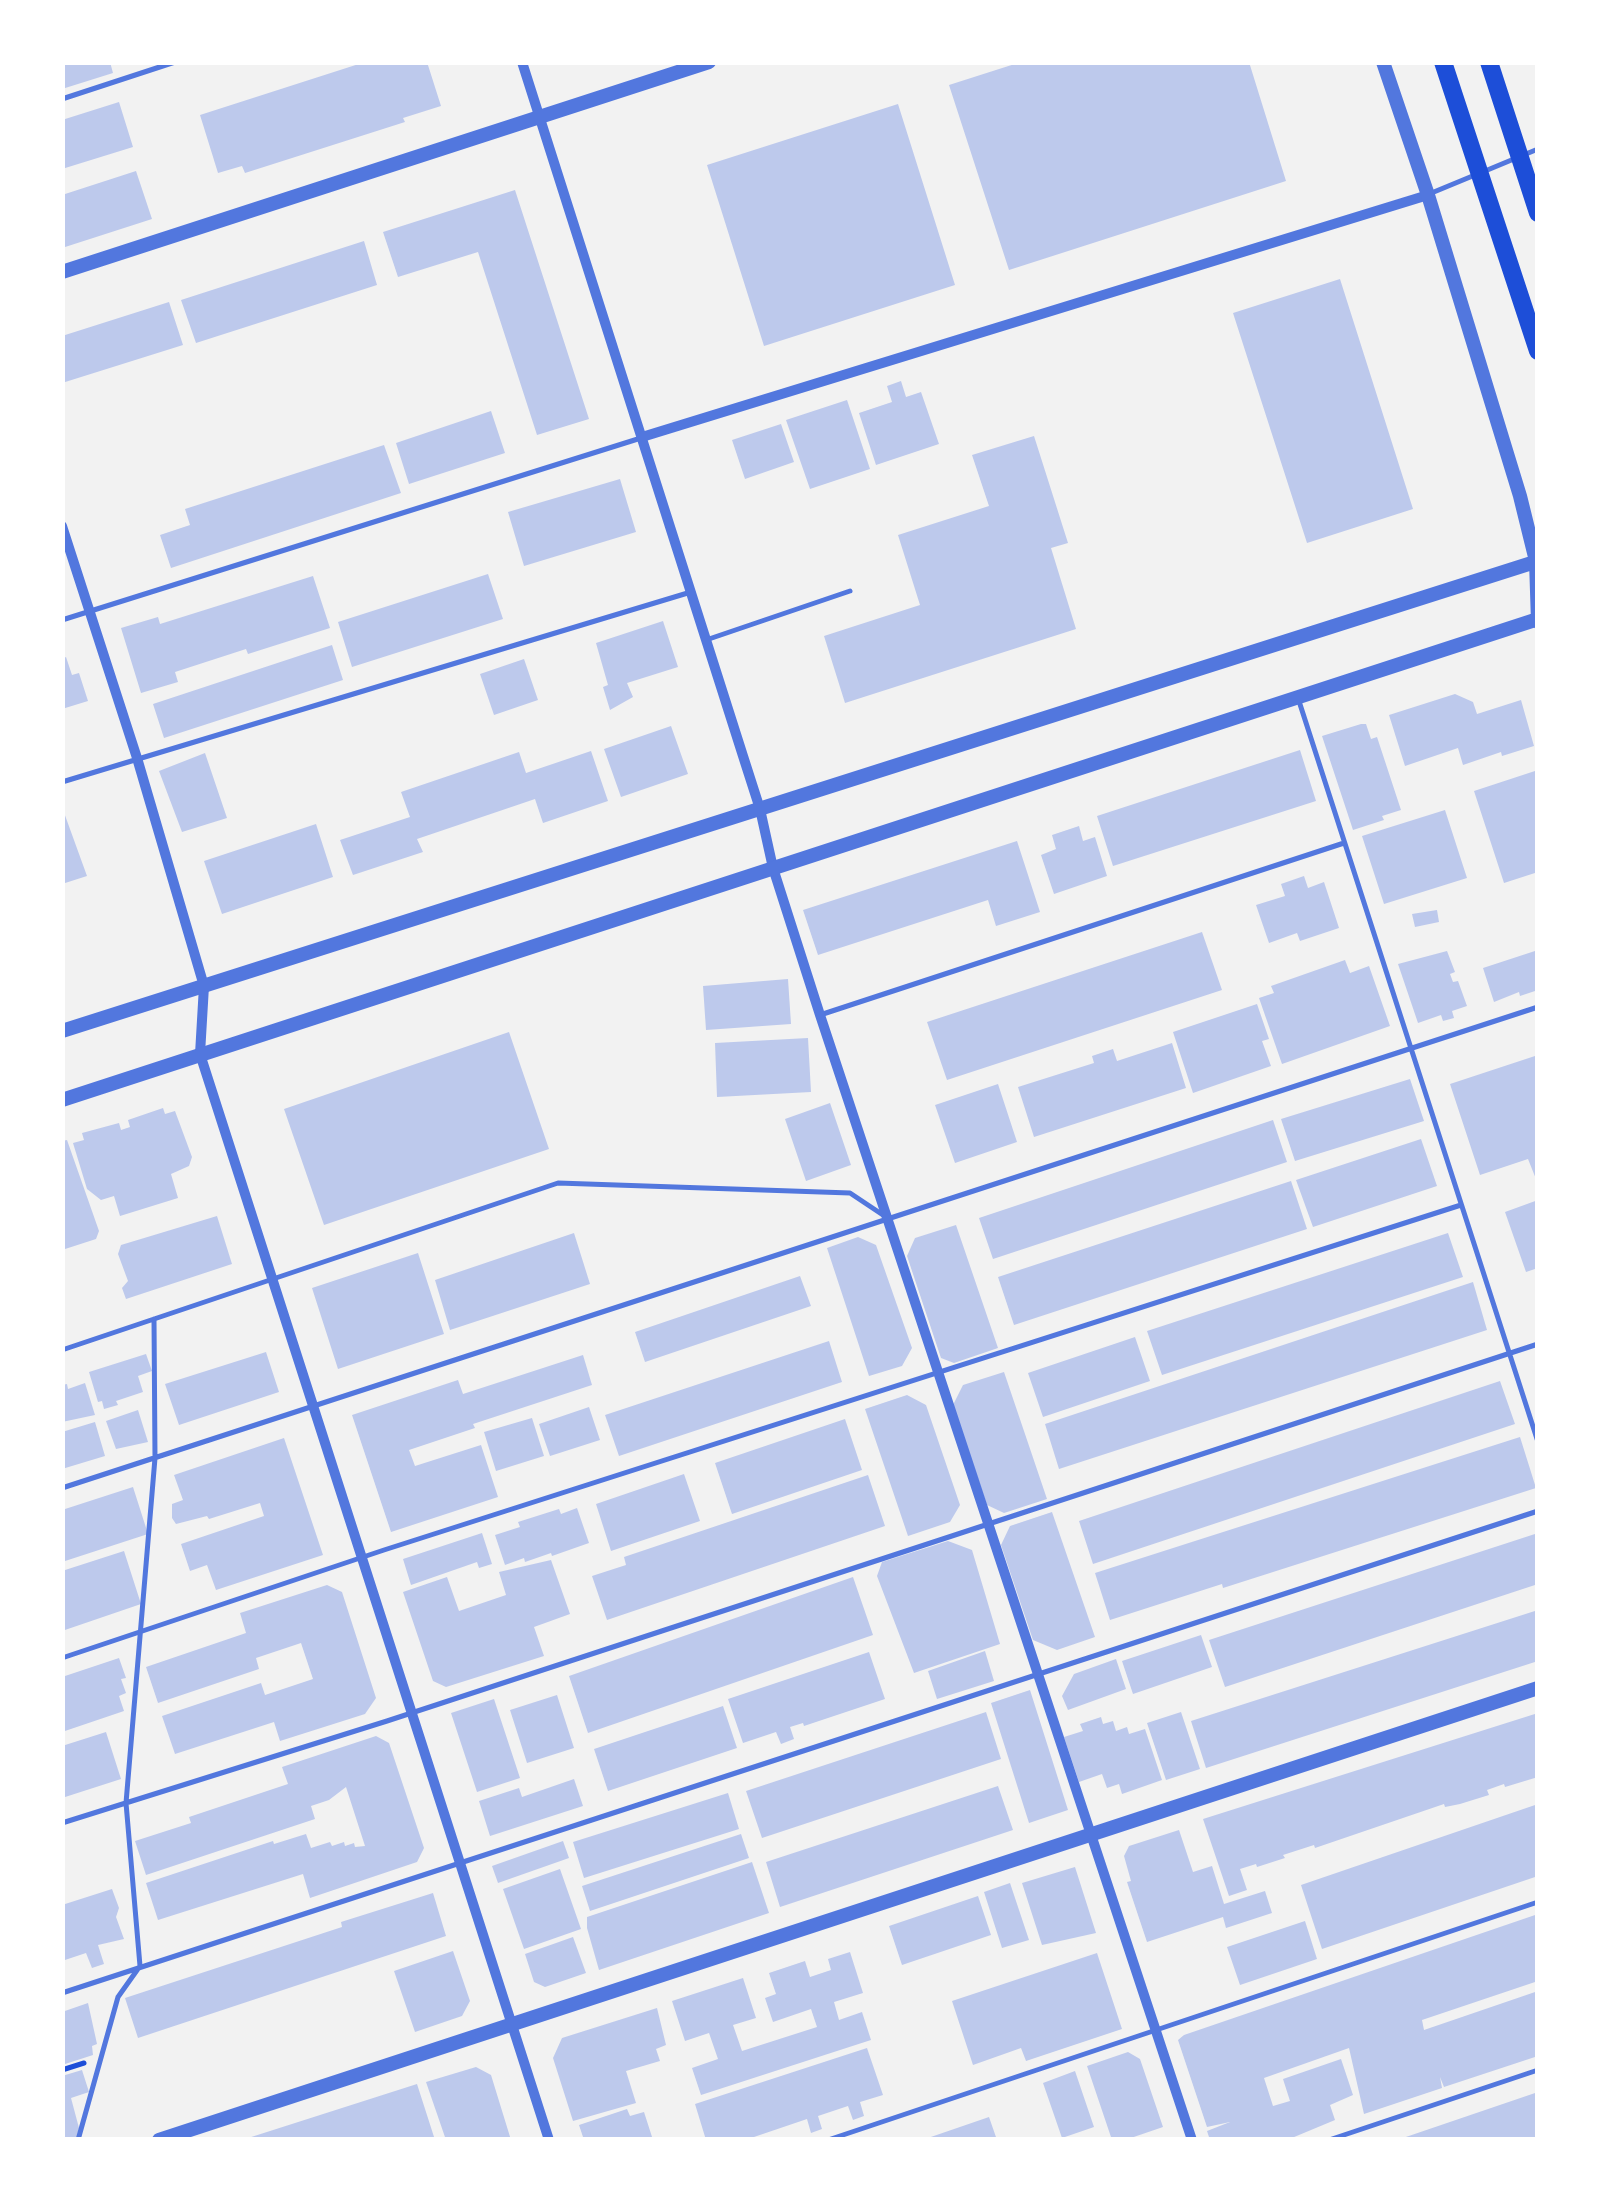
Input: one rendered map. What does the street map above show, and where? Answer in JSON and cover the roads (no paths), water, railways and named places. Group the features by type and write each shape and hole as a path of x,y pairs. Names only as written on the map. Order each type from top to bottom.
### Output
{"highway":[{"path":"1442,62 1538,351"},
{"path":"1489,62 1538,213"}],"street":[{"path":"522,62 760,809 773,868 820,1015 1192,2140"},
{"path":"62,272 709,62"},
{"path":"62,1100 1537,620 1537,561 1520,496 1383,62"},
{"path":"642,438 1428,195"},
{"path":"62,526 138,758 204,986 200,1054 549,2140"},
{"path":"62,1031 1537,561"},
{"path":"159,2140 1538,1688"}],"lane":[{"path":"62,99 174,62"},
{"path":"1428,195 1538,149"},
{"path":"62,620 642,438"},
{"path":"706,640 850,591"},
{"path":"62,782 691,592"},
{"path":"1297,697 1538,1442"},
{"path":"820,1015 1344,843"},
{"path":"62,1488 1538,1007"},
{"path":"62,1350 558,1183 850,1193 888,1218"},
{"path":"62,1658 1461,1204"},
{"path":"78,2140 118,1997 140,1966 126,1803 155,1458 154,1319"},
{"path":"62,1823 412,1713 1538,1344"},
{"path":"62,1992 1538,1511"},
{"path":"828,2140 1538,1902"},
{"path":"1329,2140 1538,2070"}]}
